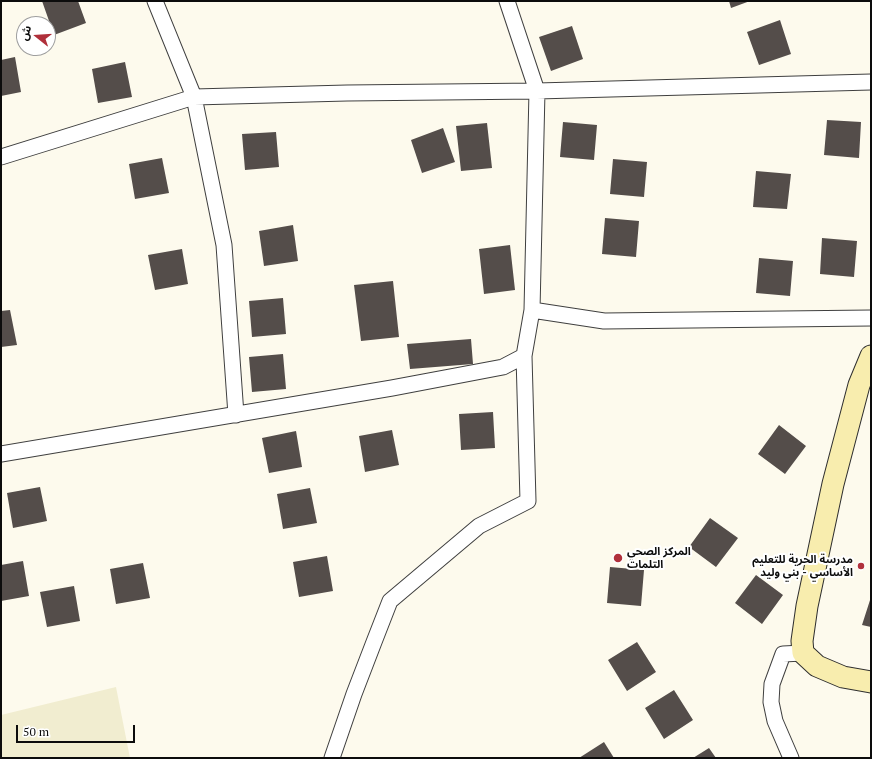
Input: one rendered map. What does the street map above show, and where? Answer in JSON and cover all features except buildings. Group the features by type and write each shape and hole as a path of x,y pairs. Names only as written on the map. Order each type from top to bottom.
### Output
{"street":[{"path":"155,1 194,97 224,245 236,414"},
{"path":"332,758 354,694 390,601 479,526 528,501 524,356 532,310 538,91 507,1"},
{"path":"1,157 194,97 347,92 538,91 871,82"},
{"path":"532,310 604,321 871,318"},
{"path":"1,454 392,388 503,367 524,356"},
{"path":"871,356 859,385 833,484 807,606 802,641 803,653 817,666 843,677 871,682"},
{"path":"791,758 775,721 771,702 772,684 783,654 803,653"}],"shaded area":[{"path":"116,687 130,758 1,758 1,715"}],"place":[{"name":"المركز الصحي التلمات","path":"618,558"},
{"name":"مدرسة الحرية للتعليم الأساسي - بني وليد","path":"861,566"}]}
